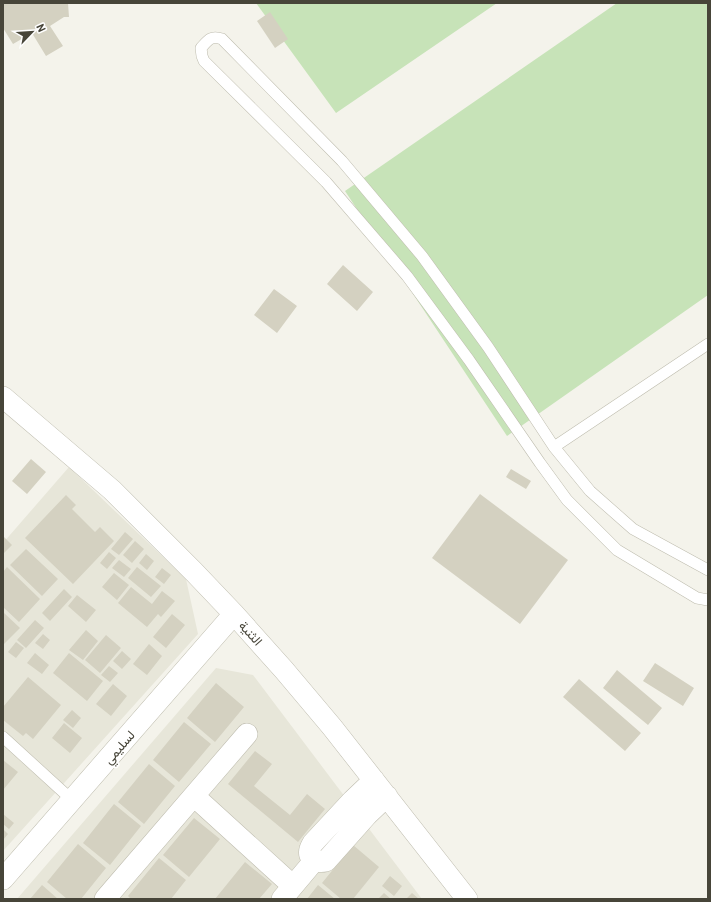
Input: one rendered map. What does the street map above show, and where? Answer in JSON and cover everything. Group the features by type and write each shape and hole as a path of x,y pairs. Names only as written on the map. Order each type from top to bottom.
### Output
{"street":[{"name":"الثنية","path":"3,397 112,490 234,614 332,727 467,899"},
{"name":"لسليمي","path":"3,879 234,614"},
{"path":"105,899 247,734"},
{"path":"194,796 287,893 314,861 310,855 310,848 314,843 353,800 381,788"}],"lane":[{"path":"708,570 633,529 590,491 554,447 488,347 422,256 342,161 222,39 212,37 206,42 200,48 204,61 326,182 407,276 469,360 567,500 617,550 696,598 708,600"},
{"path":"554,447 708,344"},
{"path":"3,737 72,800"}],"shaded area":[{"path":"69,467 186,579 198,634 3,851 3,543"},
{"path":"216,668 253,675 422,899 17,899"}],"green space":[{"path":"256,3 497,3 336,113"},
{"path":"617,3 708,3 708,295 507,436 345,191"}],"building":[{"path":"3,3 68,3 69,17 64,17 50,26 63,46 46,56 32,33 13,44 3,28"},
{"path":"270,12 288,39 275,48 257,21"},
{"path":"343,265 373,292 357,311 327,284"},
{"path":"274,289 297,306 277,333 254,315"},
{"path":"31,459 46,472 27,494 12,481"},
{"path":"511,469 531,481 526,489 506,477"},
{"path":"480,494 568,560 520,624 432,558"},
{"path":"66,495 76,505 72,509 95,532 100,527 114,541 73,584 25,538"},
{"path":"125,532 133,539 119,555 111,549"},
{"path":"4,537 12,545 3,554 3,538"},
{"path":"135,541 144,549 132,563 123,555"},
{"path":"26,549 58,579 42,596 10,565"},
{"path":"109,552 116,558 107,569 100,563"},
{"path":"146,554 154,561 147,570 139,563"},
{"path":"119,560 131,569 124,577 112,568"},
{"path":"7,567 40,599 19,622 3,607 3,572"},
{"path":"137,567 161,586 151,597 128,578"},
{"path":"162,568 171,575 164,584 155,577"},
{"path":"114,573 129,585 117,600 102,587"},
{"path":"131,587 152,604 162,591 175,601 161,617 158,614 147,627 118,603"},
{"path":"64,589 72,597 50,621 42,613"},
{"path":"77,595 96,610 86,622 68,606"},
{"path":"3,612 20,628 3,645"},
{"path":"172,614 185,625 166,648 153,637"},
{"path":"35,620 44,628 26,648 17,640"},
{"path":"86,630 98,641 83,660 69,650"},
{"path":"43,634 50,640 43,649 35,643"},
{"path":"106,635 121,648 100,673 85,660"},
{"path":"16,642 24,648 16,658 8,652"},
{"path":"149,644 162,656 147,675 133,664"},
{"path":"122,651 131,659 122,669 113,661"},
{"path":"35,653 49,665 42,674 27,663"},
{"path":"69,653 103,681 87,701 53,673"},
{"path":"655,663 694,688 683,706 643,681"},
{"path":"109,666 118,673 110,682 101,675"},
{"path":"617,670 662,708 648,725 603,688"},
{"path":"28,677 61,705 33,739 26,733 23,736 3,720 3,707"},
{"path":"579,679 641,733 625,751 563,697"},
{"path":"216,683 244,707 215,742 187,718"},
{"path":"113,684 127,696 111,716 96,704"},
{"path":"72,710 81,718 73,728 63,720"},
{"path":"184,722 211,744 179,782 153,760"},
{"path":"64,723 82,738 70,753 52,738"},
{"path":"255,751 272,764 254,786 290,815 307,794 325,809 298,842 228,784"},
{"path":"3,760 18,772 3,790"},
{"path":"149,764 175,786 144,824 118,802"},
{"path":"114,804 141,826 110,865 83,843"},
{"path":"3,814 14,823 9,829 3,824"},
{"path":"194,818 220,839 189,877 163,855"},
{"path":"3,829 8,834 3,840"},
{"path":"78,844 106,868 81,899 67,899 47,882"},
{"path":"353,845 379,867 353,899 341,899 322,883"},
{"path":"159,858 186,880 171,899 131,899 128,896"},
{"path":"245,862 272,884 259,899 215,899"},
{"path":"390,876 402,886 394,896 382,886"},
{"path":"42,885 58,899 30,899"},
{"path":"318,885 335,899 307,899"},
{"path":"384,893 391,899 378,899"},
{"path":"412,893 419,899 406,899"}]}
